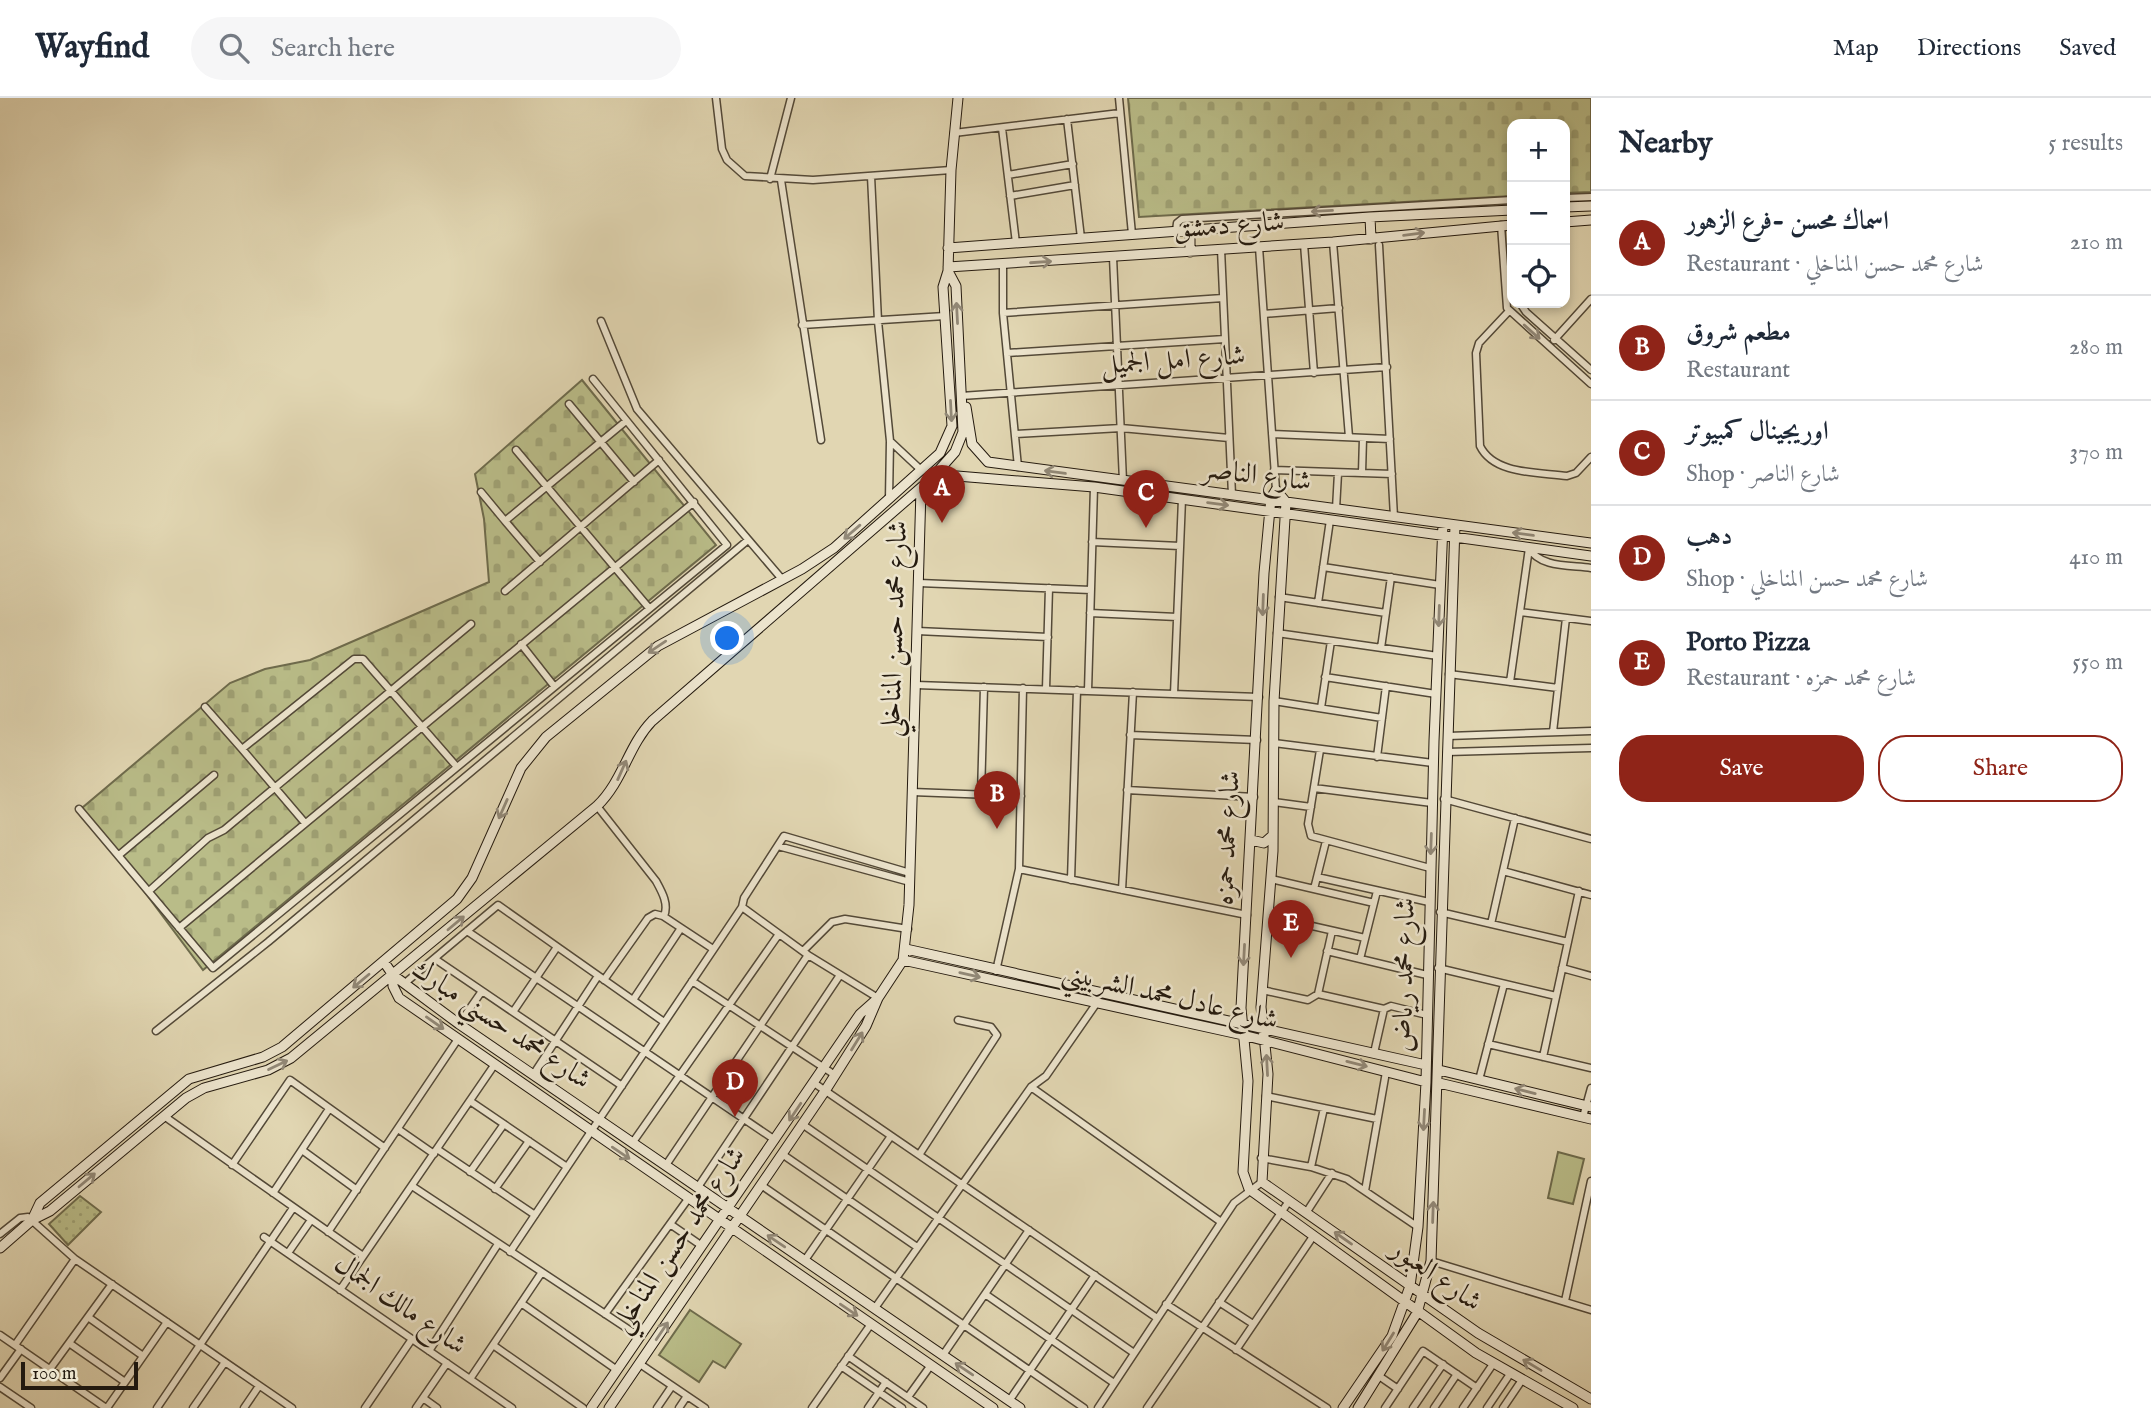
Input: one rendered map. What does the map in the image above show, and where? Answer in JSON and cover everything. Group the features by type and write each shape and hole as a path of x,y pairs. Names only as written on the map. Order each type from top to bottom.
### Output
{"street":[{"path":"716,98 722,149 727,160 745,176 781,180 951,170"},
{"path":"770,179 791,98"},
{"name":"شارع محمد حسن المناخلي","path":"32,1220 40,1202 184,1082 263,1057 282,1047 457,899 468,886 521,768 546,737 658,646 834,548 940,453 952,426 943,286 948,269 951,170 958,98"},
{"path":"1119,98 1132,234"},
{"path":"954,134 1120,113"},
{"path":"1067,119 1081,238"},
{"path":"1002,128 1016,243"},
{"path":"1008,175 1073,164"},
{"path":"871,176 878,321 890,441 889,500"},
{"path":"781,180 821,440"},
{"path":"1010,196 1075,185"},
{"path":"1570,198 1591,198"},
{"path":"1176,231 1177,223 1182,219 1269,219 1507,200"},
{"path":"1570,207 1591,206"},
{"name":"شارع دمشق","path":"948,248 1189,230 1269,219 1507,210"},
{"path":"1370,217 1375,242 1387,367 1394,517"},
{"path":"1570,222 1591,220"},
{"path":"1501,225 1506,302 1509,311 1591,384"},
{"name":"شارع دمشق","path":"948,269 1333,242 1375,242 1507,225"},
{"path":"1189,230 1191,252"},
{"path":"1333,242 1349,437"},
{"path":"1304,244 1314,373"},
{"path":"1259,247 1276,490 1286,502"},
{"path":"1221,250 1232,495"},
{"path":"1113,257 1123,481"},
{"path":"1003,264 1003,313 1018,467"},
{"path":"956,286 966,266"},
{"name":"شارع محمد حسن المناخلي","path":"610,1408 825,1091 903,960 908,929 910,877 921,489 955,452 964,424 956,286 948,269"},
{"path":"1003,313 1223,298"},
{"path":"1548,347 1591,299"},
{"path":"1264,314 1339,308"},
{"path":"1525,308 1591,370"},
{"path":"1509,311 1479,343 1476,353 1480,446 1484,454 1490,460 1506,467 1567,476 1576,473 1591,457"},
{"path":"802,325 945,316"},
{"path":"601,321 637,409 781,578"},
{"path":"1007,353 1225,339"},
{"path":"947,346 959,346"},
{"name":"شارع امل الجميل","path":"961,398 1387,367"},
{"path":"79,809 214,968 727,545 593,379"},
{"name":"شارع الناصر","path":"961,398 968,412 970,438 978,454 988,461 1232,495 1285,513 1591,556"},
{"path":"569,404 634,482"},
{"path":"505,521 626,421"},
{"path":"1015,434 1121,428 1229,438"},
{"path":"1272,434 1390,439"},
{"path":"1362,473 1363,438"},
{"path":"890,441 921,470"},
{"path":"516,450 649,608"},
{"path":"505,591 659,460"},
{"path":"1274,470 1392,474"},
{"path":"1336,509 1338,472"},
{"name":"شارع الناصر","path":"931,479 957,476 1094,487 1182,499 1270,506 1286,502 1591,543"},
{"path":"1088,691 1094,487"},
{"path":"0,1248 32,1220 47,1214 198,1090 268,1070 291,1058 393,975 597,806 617,783 632,747 647,726 921,489"},
{"name":"شارع محمد حمزه","path":"1249,1189 1242,1159 1248,1081 1242,1023 1264,573 1270,506 1276,490"},
{"path":"481,492 540,562"},
{"path":"1174,694 1182,499"},
{"path":"179,928 694,502"},
{"name":"شارع محمد حمزه","path":"1262,1182 1261,1158 1266,1096 1262,990 1273,834 1276,633 1286,502"},
{"path":"1318,603 1330,520"},
{"name":"شارع محمد رياض","path":"1343,1408 1392,1336 1410,1286 1418,1227 1426,1082 1433,763 1443,523"},
{"name":"شارع محمد رياض","path":"1358,1408 1416,1312 1423,1296 1431,1261 1439,1083 1438,964 1455,525"},
{"path":"156,1031 268,942 748,540"},
{"path":"1092,542 1180,546"},
{"path":"1529,548 1534,556 1545,562 1591,568"},
{"path":"1510,682 1529,548"},
{"path":"809,564 819,575"},
{"path":"1323,567 1440,585"},
{"path":"1264,573 1281,575"},
{"path":"1381,648 1391,577"},
{"path":"919,583 1091,590"},
{"path":"1046,689 1049,588"},
{"path":"1279,597 1386,613"},
{"path":"1520,612 1591,621"},
{"path":"1090,613 1177,617"},
{"path":"1553,732 1566,618"},
{"path":"149,891 208,838 224,830 471,624"},
{"path":"917,631 1048,637"},
{"path":"1276,633 1437,656"},
{"path":"1321,708 1331,641"},
{"path":"521,644 554,687"},
{"path":"242,749 354,659 370,662 457,767"},
{"path":"1449,674 1558,688"},
{"path":"1325,677 1436,694"},
{"path":"916,685 1259,697"},
{"path":"1377,757 1387,686"},
{"path":"981,794 984,687"},
{"path":"996,971 1019,869 1023,688"},
{"path":"1071,880 1077,690"},
{"path":"1122,890 1133,692"},
{"path":"1274,701 1382,718"},
{"path":"205,707 305,823"},
{"path":"1434,741 1448,736 1591,731"},
{"path":"1130,735 1257,740"},
{"path":"1274,743 1433,763"},
{"path":"1447,752 1591,748"},
{"path":"1320,750 1309,833 1326,842 1430,868"},
{"path":"119,855 214,775"},
{"path":"1314,788 1432,803"},
{"path":"1127,790 1254,797"},
{"path":"912,792 1021,796"},
{"path":"418,799 426,808"},
{"path":"1444,799 1591,838"},
{"path":"1274,802 1311,807"},
{"path":"597,806 656,881 663,895 666,910 664,916"},
{"path":"1490,924 1515,818"},
{"path":"1251,840 1264,843 1273,834"},
{"path":"510,1252 742,907 744,898 784,836 910,877"},
{"path":"1314,889 1326,842"},
{"path":"778,846 910,877"},
{"path":"843,863 845,854"},
{"path":"1019,869 1247,915"},
{"path":"1503,871 1591,895"},
{"path":"1317,877 1429,902"},
{"path":"1271,879 1374,903"},
{"path":"1360,959 1377,891"},
{"path":"1543,1057 1579,891"},
{"path":"405,983 498,905 664,1023"},
{"path":"742,907 806,953 878,998"},
{"path":"1440,912 1568,942"},
{"path":"533,1074 578,1007 648,918 655,915 664,916 713,949"},
{"path":"1268,916 1365,938"},
{"path":"666,1165 761,1026 806,953 832,922 845,919 908,929"},
{"path":"633,1000 681,928"},
{"path":"1318,994 1332,930"},
{"path":"467,931 775,1140"},
{"path":"633,1142 779,934"},
{"path":"1428,939 1432,943 1439,940"},
{"path":"513,1012 557,947"},
{"name":"شارع عادل محمد الشربيني","path":"906,949 996,971 1096,1004 1243,1035 1426,1082"},
{"path":"1327,951 1427,975"},
{"path":"1428,959 1435,956 1438,964 1556,996"},
{"path":"435,959 622,1086"},
{"name":"شارع عادل محمد الشربيني","path":"903,960 1262,1027 1426,1066"},
{"path":"384,962 393,975"},
{"path":"1562,968 1591,976"},
{"name":"شارع محمد حسني مبارك","path":"393,975 459,1024 1020,1408"},
{"name":"شارع محمد حسني مبارك","path":"393,975 393,986 399,998 993,1408"},
{"path":"698,1187 840,975"},
{"path":"692,981 835,1075"},
{"path":"1479,1080 1504,984"},
{"path":"1262,990 1308,1000 1318,994 1384,1009 1391,1006 1427,1015"},
{"path":"459,1024 482,991"},
{"name":"شارع محمد حسن المناخلي","path":"591,1408 860,1014 878,998"},
{"path":"874,1308 1031,1087 1046,1076 1096,1004"},
{"path":"1374,1053 1384,1009"},
{"path":"919,1155 997,1035 991,1027 958,1020"},
{"path":"328,1232 458,1039"},
{"path":"1488,1044 1591,1068"},
{"path":"340,1290 495,1064"},
{"path":"1439,1070 1588,1107"},
{"path":"1365,1191 1386,1072"},
{"path":"232,1165 288,1080 294,1080 329,1109 385,1148"},
{"path":"814,1083 1157,1318"},
{"path":"1439,1083 1587,1118 1591,1088"},
{"path":"1031,1087 1221,1222"},
{"path":"1266,1096 1377,1119"},
{"path":"470,1101 567,1167"},
{"path":"1311,1167 1324,1108"},
{"path":"273,1193 329,1109"},
{"path":"164,1116 363,1256"},
{"path":"470,1172 504,1124"},
{"path":"802,1124 1134,1353"},
{"path":"398,1129 535,1215"},
{"path":"805,1260 891,1136"},
{"path":"495,1189 529,1141"},
{"path":"302,1150 357,1190"},
{"path":"782,1154 917,1247"},
{"path":"1261,1158 1332,1173 1365,1191 1418,1227"},
{"path":"1306,1213 1332,1173"},
{"path":"1564,1301 1591,1181"},
{"path":"1098,1408 1221,1222 1249,1189 1262,1182"},
{"name":"شارع العبور","path":"1262,1182 1478,1333 1591,1399"},
{"path":"761,1185 1084,1408"},
{"path":"412,1186 640,1338"},
{"name":"شارع العبور","path":"1249,1189 1476,1353 1522,1380 1555,1404 1573,1408"},
{"path":"605,1314 688,1199"},
{"path":"1147,1408 1289,1201"},
{"path":"157,1408 267,1239 293,1208"},
{"path":"0,1234 20,1218 32,1220 75,1259 292,1408"},
{"path":"288,1253 311,1220"},
{"path":"1582,1223 1591,1225"},
{"path":"670,1224 702,1247"},
{"path":"943,1355 1029,1230"},
{"path":"1236,1350 1314,1235"},
{"name":"شارع مالك الجمال","path":"267,1239 512,1408"},
{"path":"429,1350 498,1244"},
{"path":"0,1378 75,1259"},
{"path":"1431,1261 1591,1310"},
{"path":"470,1379 542,1272"},
{"path":"1010,1401 1095,1275"},
{"path":"50,1369 111,1284"},
{"path":"985,1294 1114,1383"},
{"path":"1220,1302 1253,1324"},
{"path":"521,1303 617,1370"},
{"path":"1166,1304 1327,1408"},
{"path":"88,1317 143,1356"},
{"path":"0,1335 106,1408 167,1322"},
{"path":"812,1408 870,1324"},
{"path":"1476,1353 1471,1337 1478,1333"},
{"path":"365,1408 412,1339"},
{"path":"916,1355 924,1342"},
{"path":"69,1343 125,1382"},
{"path":"493,1345 583,1408"},
{"path":"1385,1408 1423,1351 1477,1388"},
{"path":"848,1356 922,1408"},
{"path":"193,1408 225,1362"},
{"path":"416,1408 447,1363"},
{"path":"640,1364 705,1408"},
{"path":"1413,1408 1443,1364"},
{"path":"1463,1408 1493,1364"},
{"path":"908,1397 931,1365"},
{"path":"841,1366 902,1408"},
{"path":"1434,1408 1457,1374"},
{"path":"1487,1408 1510,1374"},
{"path":"1379,1376 1398,1389"},
{"path":"1503,1408 1522,1380"},
{"path":"868,1408 886,1382"},
{"path":"244,1408 259,1385"},
{"path":"657,1408 673,1386"},
{"path":"0,1387 31,1408"},
{"path":"679,1408 687,1396"},
{"path":"423,1398 438,1408"}],"green space":[{"path":"1128,98 1591,98 1591,192 1570,193 1570,119 1507,119 1507,196 1139,217"},
{"path":"582,380 716,545 203,970 82,808 230,683 265,669 310,660 489,582 484,519 475,474"},
{"path":"1558,1152 1584,1159 1573,1204 1548,1198"},
{"path":"80,1196 101,1212 68,1245 49,1224"},
{"path":"690,1310 741,1344 725,1368 713,1361 699,1382 659,1355"}],"place":[{"name":"اسماك محسن -فرع الزهور","path":"942,523"},
{"name":"اوريجينال كمبيوتر","path":"1146,528"},
{"name":"مطعم شروق","path":"997,829"},
{"name":"Porto Pizza","path":"1291,958"},
{"name":"دهب","path":"735,1117"}]}
